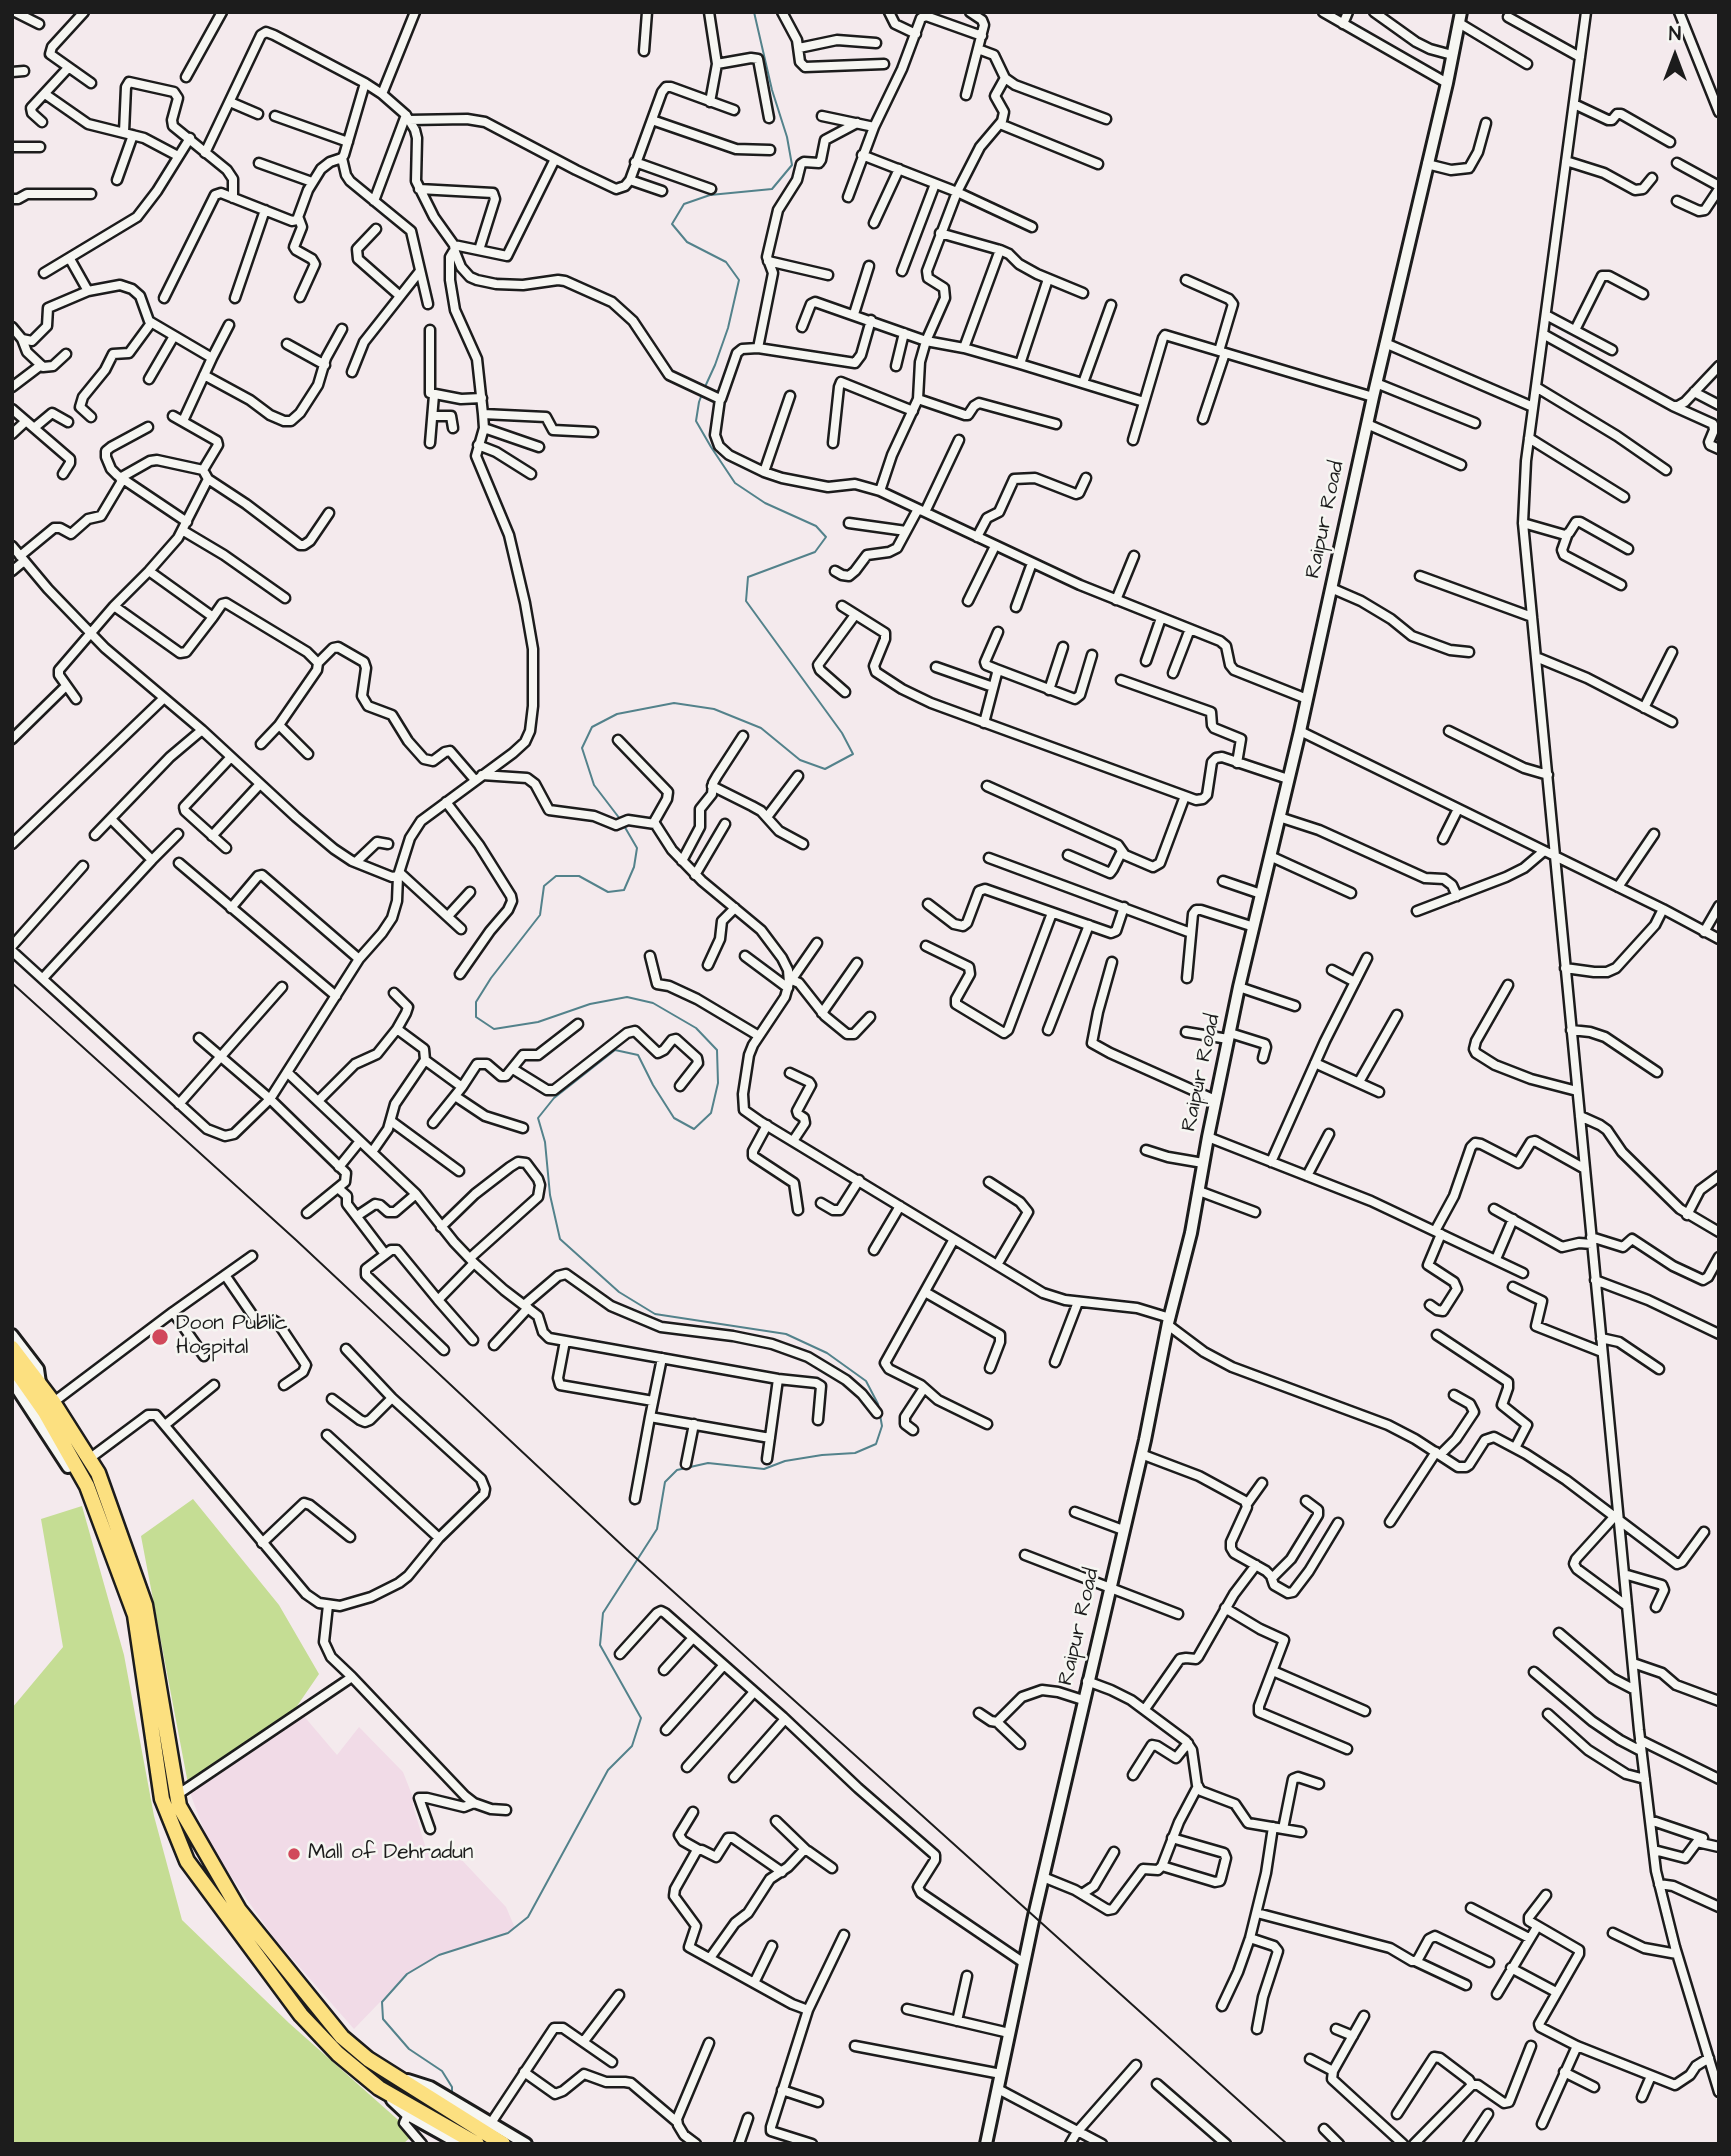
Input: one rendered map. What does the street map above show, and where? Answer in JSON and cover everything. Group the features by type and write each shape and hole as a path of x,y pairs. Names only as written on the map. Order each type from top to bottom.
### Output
{"highway":[{"path":"12,1348 87,1486 135,1615 162,1799 187,1861 301,2015 338,2054 379,2088 477,2144"},
{"path":"12,1365 36,1388"},
{"path":"46,1411 89,1459 97,1473 145,1605 179,1806 239,1910 342,2037 389,2073 503,2144"}],"main road":[{"name":"Raipur Road","path":"986,2144 1087,1681 1191,1233 1239,987 1300,731 1460,18"},
{"path":"12,1335 38,1369 36,1388"},
{"path":"12,1381 46,1411"},
{"path":"389,2073 430,2087 526,2144"},
{"path":"379,2088 408,2115 460,2144"}],"street":[{"path":"15,12 39,24"},
{"path":"84,12 50,50 51,56 91,83"},
{"path":"186,77 222,12"},
{"path":"383,94 415,12"},
{"path":"644,51 647,12"},
{"path":"709,12 717,64 710,102"},
{"path":"889,12 894,24 916,34"},
{"path":"966,96 984,22 970,12"},
{"path":"1323,12 1447,83"},
{"path":"1343,24 1348,12"},
{"path":"1374,12 1430,50 1452,55"},
{"path":"1586,12 1529,438 1523,523 1641,1751 1659,1884 1677,1954 1719,2092"},
{"path":"1679,12 1719,111"},
{"path":"786,14 799,48 800,62 805,67 884,64"},
{"path":"848,197 862,155 920,20 925,16 982,36"},
{"path":"1508,17 1580,57"},
{"path":"1460,18 1527,64"},
{"path":"205,153 261,35 266,32 365,83 383,94 407,117 417,138 415,172 419,189 455,248 461,267 470,277 496,284 523,285 565,281 612,302 633,321 669,375 721,400"},
{"path":"799,48 836,40 876,43"},
{"path":"978,49 994,55 1005,78 1024,90 1106,119"},
{"path":"717,64 758,59 769,118"},
{"path":"42,122 31,110 68,68"},
{"path":"12,72 24,71"},
{"path":"880,491 892,455 914,411 926,341 946,294 942,286 930,280 927,274 957,192 980,147 1000,124 1004,112 995,96 1005,78"},
{"path":"117,180 129,133 126,87 131,81 175,93 178,98 172,124 231,174 233,198"},
{"path":"365,83 342,158 347,178 411,231 428,304"},
{"path":"407,117 478,120 493,125 612,188 625,186 630,180 666,87 734,110"},
{"path":"45,94 88,124 129,133 178,156"},
{"path":"230,102 258,114"},
{"path":"1574,104 1608,120 1621,114 1671,142"},
{"path":"275,116 348,142"},
{"path":"822,116 874,127"},
{"path":"374,201 407,117"},
{"path":"652,120 736,149 770,150"},
{"path":"758,348 773,273 767,257 776,214 797,180 800,164 819,163 825,140 857,123"},
{"path":"1427,164 1451,170 1469,168 1478,152 1486,123"},
{"path":"1000,124 1098,164"},
{"path":"44,273 137,217 157,191 190,138"},
{"path":"12,147 40,148"},
{"path":"862,155 957,192 1032,227"},
{"path":"300,297 315,264 294,247 302,227 299,219 312,181 325,165 342,158"},
{"path":"455,248 480,250 506,257 555,159"},
{"path":"1566,161 1604,173 1635,190 1643,189 1652,178"},
{"path":"635,162 711,189"},
{"path":"259,163 312,181"},
{"path":"1677,163 1719,187 1705,210 1699,211 1677,201"},
{"path":"874,223 899,169"},
{"path":"630,180 662,191"},
{"path":"902,271 935,184"},
{"path":"419,189 494,193 495,199 480,250"},
{"path":"164,298 197,235 213,197 221,193 292,221 299,219"},
{"path":"12,200 27,194 91,194"},
{"path":"234,298 265,210"},
{"path":"376,229 357,249 358,259 400,296"},
{"path":"940,233 1000,250 1009,254 1018,264 1083,293"},
{"path":"83,866 12,948 207,1129 225,1136 234,1134 270,1099 359,959 393,918 399,875 410,838 417,825 513,753 527,739 532,719 534,687 530,624 509,535 477,461 484,414 477,359 455,310 450,257 455,248"},
{"path":"964,348 1000,250"},
{"path":"70,259 89,291"},
{"path":"768,261 828,275"},
{"path":"854,314 869,266"},
{"path":"352,372 364,342 420,271"},
{"path":"1575,330 1602,276 1609,276 1643,294"},
{"path":"1020,364 1048,279"},
{"path":"1186,280 1229,299 1233,304 1203,419"},
{"path":"22,339 30,342 42,332 47,326 47,311 51,306 89,291 120,285 132,289 139,296 145,315 151,323 212,358"},
{"path":"802,327 814,302 926,341 964,348 1144,402"},
{"path":"1083,383 1111,305"},
{"path":"1546,315 1612,350"},
{"path":"871,320 855,363 758,348 739,351 721,400 715,428 719,446 729,455 764,472 828,487 855,484 880,491 1032,563 1223,643 1230,665 1237,671 1307,699"},
{"path":"91,417 80,407 83,397 113,355 128,354 151,323"},
{"path":"183,421 229,325"},
{"path":"12,327 22,339 27,352 41,365 53,366 66,354"},
{"path":"204,375 250,400 270,415 289,422 300,413 318,385 329,352 342,329"},
{"path":"430,330 431,394 461,399 482,398"},
{"path":"895,366 904,333"},
{"path":"1543,334 1673,406 1713,424 1709,442 1719,449"},
{"path":"1133,440 1164,336 1170,335 1373,397"},
{"path":"149,379 174,336"},
{"path":"287,344 325,365"},
{"path":"1385,344 1533,407"},
{"path":"12,387 41,365"},
{"path":"1673,406 1681,405 1719,366"},
{"path":"833,443 841,382 914,411"},
{"path":"1376,383 1475,423"},
{"path":"1536,387 1667,470"},
{"path":"1694,392 1719,405"},
{"path":"430,443 434,395"},
{"path":"764,472 790,396"},
{"path":"918,399 965,415 979,403 1056,424"},
{"path":"12,409 70,460 63,474"},
{"path":"34,428 51,413 68,422"},
{"path":"484,414 546,417 554,429 593,432"},
{"path":"76,699 58,672 114,606 149,571 185,526 218,445 217,441 173,416"},
{"path":"433,416 452,416 453,428"},
{"path":"12,434 26,421"},
{"path":"1367,424 1461,465"},
{"path":"148,427 106,451 111,469 285,598"},
{"path":"484,428 540,447"},
{"path":"1529,438 1624,497"},
{"path":"835,571 845,576 852,574 867,555 897,548 922,511 959,440"},
{"path":"478,445 496,452 531,474"},
{"path":"12,571 54,528 71,534 89,519 101,516 121,478 150,461 157,460 206,475 300,545 310,541 329,513"},
{"path":"977,537 987,518 1001,510 1014,479 1035,478 1076,494 1086,478"},
{"path":"1621,585 1564,555 1562,550 1568,533 1576,522 1628,549"},
{"path":"849,523 906,531"},
{"path":"1523,523 1561,534 1568,533"},
{"path":"12,546 90,633 334,849 356,862 392,877 399,875"},
{"path":"968,601 995,546"},
{"path":"1116,600 1134,556"},
{"path":"1016,607 1032,563"},
{"path":"149,571 213,617"},
{"path":"1420,576 1532,617"},
{"path":"1331,588 1361,601 1391,619 1412,636 1450,650 1469,652"},
{"path":"114,606 182,654 222,604 226,603 307,652 318,663"},
{"path":"842,606 885,633 874,666 875,671 931,703 1195,800 1205,797 1209,791 1212,762 1222,757 1288,779"},
{"path":"845,692 818,666 855,615"},
{"path":"1146,661 1161,618"},
{"path":"1173,673 1189,629"},
{"path":"998,632 986,665 1077,699 1091,654"},
{"path":"1049,690 1063,646"},
{"path":"261,744 279,725 317,670 318,663 333,648 338,647 364,662 366,668 362,696 368,706 392,715 424,760 433,761 450,751 478,777 527,778 535,784 549,810 594,816 616,825 628,820 655,824"},
{"path":"1644,708 1672,652"},
{"path":"1536,657 1587,678 1672,722"},
{"path":"936,667 993,687"},
{"path":"985,723 996,669"},
{"path":"1121,680 1212,712 1212,727 1241,738 1237,763"},
{"path":"12,739 66,686"},
{"path":"12,844 163,699"},
{"path":"279,725 308,754"},
{"path":"95,835 170,757 202,730"},
{"path":"1300,731 1719,939"},
{"path":"1449,732 1524,768 1548,775"},
{"path":"682,861 700,827 699,813 712,794 712,786 743,736"},
{"path":"618,740 668,792 667,799 655,818 655,824 682,861 761,930 776,948 791,979 799,983 822,1013 842,1032 854,1034 870,1017"},
{"path":"226,848 185,811 184,807 231,757"},
{"path":"767,817 798,776"},
{"path":"212,836 260,785"},
{"path":"712,786 752,806 767,817 779,831 803,844"},
{"path":"987,786 1118,845 1125,855 1153,867 1159,865 1185,796"},
{"path":"446,802 479,845 512,901 460,974"},
{"path":"1443,839 1458,808"},
{"path":"1279,817 1319,830 1425,878 1444,880 1452,885 1457,896"},
{"path":"111,819 152,860"},
{"path":"695,875 725,824"},
{"path":"44,977 178,834"},
{"path":"1618,887 1654,834"},
{"path":"356,862 377,842 388,844"},
{"path":"1068,855 1110,873 1122,851"},
{"path":"1417,911 1518,872 1544,851"},
{"path":"1270,856 1351,893"},
{"path":"989,858 1191,933"},
{"path":"179,863 336,996"},
{"path":"231,908 258,876 262,875 359,959"},
{"path":"399,875 461,929"},
{"path":"1223,881 1261,894"},
{"path":"928,904 960,926 967,923 979,891 983,889 1114,933 1124,907"},
{"path":"448,916 470,892"},
{"path":"1704,932 1719,906"},
{"path":"708,965 720,939 721,924 734,908"},
{"path":"1187,978 1193,914 1198,909 1254,927"},
{"path":"1565,968 1594,972 1607,972 1616,968 1657,922 1663,909"},
{"path":"926,946 968,967 970,974 956,999 956,1004 1004,1033 1008,1030 1052,913"},
{"path":"1048,1030 1089,925"},
{"path":"817,943 791,979 783,1002 749,1055 743,1106 766,1125 1049,1296 1137,1308 1169,1322 1204,1352 1232,1367 1388,1425 1462,1468 1469,1465 1488,1438 1494,1437 1566,1479 1677,1564 1682,1562 1704,1532"},
{"path":"650,956 657,984 669,986 697,999 759,1037"},
{"path":"745,956 788,988"},
{"path":"1271,1162 1315,1063 1367,958"},
{"path":"1112,962 1092,1043 1216,1100"},
{"path":"822,1013 857,963"},
{"path":"1332,970 1355,982"},
{"path":"1508,985 1476,1041 1476,1053 1495,1065 1531,1079 1577,1091"},
{"path":"179,1104 282,987"},
{"path":"1239,987 1295,1006"},
{"path":"318,1101 355,1064 377,1054 397,1028 408,1007 394,993"},
{"path":"1359,1082 1397,1015"},
{"path":"433,1123 480,1063 487,1064 503,1076 513,1069 523,1055 538,1055 578,1024"},
{"path":"372,1152 388,1129 396,1104 425,1060 424,1049 397,1028"},
{"path":"1571,1030 1605,1037 1657,1072"},
{"path":"513,1069 547,1090 554,1090 627,1033 635,1031 658,1053 676,1039 698,1058 698,1063 680,1086"},
{"path":"1186,1032 1229,1036 1265,1044 1263,1058"},
{"path":"199,1038 270,1099 345,1173 347,1178 338,1188 307,1213"},
{"path":"425,1060 462,1087"},
{"path":"1315,1063 1379,1092"},
{"path":"288,1073 416,1194 441,1227 472,1260 504,1290 538,1316 544,1334 549,1338 819,1384 821,1389 818,1420"},
{"path":"790,1073 811,1085 797,1111 805,1123 793,1141"},
{"path":"456,1096 485,1116 523,1128"},
{"path":"1580,1116 1605,1128 1622,1152 1687,1215 1719,1232"},
{"path":"391,1121 459,1171"},
{"path":"766,1125 753,1156 794,1183 798,1210"},
{"path":"1307,1176 1329,1134"},
{"path":"1208,1137 1371,1201 1523,1273"},
{"path":"339,1167 360,1141"},
{"path":"1430,1305 1443,1311 1457,1289 1454,1282 1428,1265 1438,1232 1471,1147 1475,1143 1518,1163 1531,1142 1535,1141 1585,1168"},
{"path":"1146,1150 1203,1163"},
{"path":"438,1300 472,1260 538,1197 540,1185 526,1163 518,1162 475,1194 441,1227"},
{"path":"1687,1215 1700,1190 1719,1176"},
{"path":"821,1203 833,1210 840,1210 859,1180"},
{"path":"989,1182 1025,1206 1028,1212 997,1265"},
{"path":"338,1188 347,1196 346,1202 385,1254"},
{"path":"1199,1191 1255,1212"},
{"path":"357,1216 375,1204 388,1212 395,1212 416,1194"},
{"path":"874,1250 900,1206"},
{"path":"1494,1209 1562,1247 1592,1241 1623,1247 1632,1239 1674,1266 1703,1280 1708,1277 1719,1257"},
{"path":"1496,1259 1513,1219"},
{"path":"954,1239 885,1363 889,1369 924,1388 939,1400 987,1424"},
{"path":"444,1350 366,1275 366,1269 394,1249 400,1252 473,1340"},
{"path":"46,1411 173,1312 252,1256"},
{"path":"494,1345 526,1307 558,1276 566,1274 611,1306 661,1326 772,1344 808,1357 846,1380 877,1413"},
{"path":"226,1275 258,1323 273,1320 278,1323 306,1365 303,1372 284,1385"},
{"path":"1595,1280 1648,1300 1719,1334"},
{"path":"1513,1287 1542,1301 1536,1326 1602,1352"},
{"path":"925,1292 1000,1335 990,1368"},
{"path":"1055,1362 1078,1302"},
{"path":"173,1312 204,1356"},
{"path":"1437,1335 1508,1382 1503,1405 1527,1425 1515,1448"},
{"path":"1601,1338 1619,1342 1659,1369"},
{"path":"565,1341 558,1378 560,1385 653,1401"},
{"path":"89,1459 148,1415 156,1415 306,1594 328,1605 355,1603 399,1583 417,1566 439,1538 484,1494 484,1483 392,1398 346,1349"},
{"path":"635,1499 662,1358"},
{"path":"768,1459 778,1379"},
{"path":"165,1424 214,1385"},
{"path":"913,1430 905,1424 905,1417 924,1388"},
{"path":"1390,1522 1438,1453 1456,1439 1474,1412 1469,1404 1454,1395"},
{"path":"332,1399 365,1422 392,1398"},
{"path":"650,1417 770,1437"},
{"path":"686,1464 694,1424"},
{"path":"327,1435 439,1538"},
{"path":"1141,1454 1199,1476 1243,1499 1247,1504"},
{"path":"1262,1483 1247,1504 1231,1548 1234,1553 1266,1571 1276,1587 1293,1592 1310,1571 1338,1524"},
{"path":"1272,1578 1291,1559 1318,1515 1318,1510 1306,1501"},
{"path":"262,1543 304,1503 350,1537"},
{"path":"1076,1512 1123,1530"},
{"path":"1617,1517 1574,1564 1627,1606"},
{"path":"1025,1555 1178,1614"},
{"path":"1145,1709 1180,1660 1198,1657 1240,1584 1256,1565"},
{"path":"1624,1574 1662,1585 1664,1590 1656,1606"},
{"path":"328,1605 324,1642 331,1657 465,1796 474,1803 491,1809 506,1810"},
{"path":"1225,1608 1284,1640 1259,1712 1347,1749"},
{"path":"620,1654 659,1612 664,1613 935,1855 935,1860 918,1887 921,1893 1024,1963"},
{"path":"1559,1633 1612,1678 1635,1690"},
{"path":"663,1670 692,1639"},
{"path":"1633,1663 1662,1673 1676,1685 1719,1701"},
{"path":"666,1730 723,1666"},
{"path":"1273,1671 1365,1711"},
{"path":"1534,1672 1586,1717 1641,1751"},
{"path":"177,1795 352,1677"},
{"path":"1087,1681 1119,1693 1188,1742 1201,1791 1238,1806 1248,1823 1301,1832"},
{"path":"997,1722 1016,1701 1035,1692 1052,1690 1083,1700"},
{"path":"687,1767 754,1692"},
{"path":"979,1713 997,1722 1020,1744"},
{"path":"1548,1714 1588,1750 1626,1774 1645,1779"},
{"path":"734,1777 785,1719"},
{"path":"1640,1740 1719,1779"},
{"path":"1133,1775 1152,1745 1176,1758 1188,1742"},
{"path":"1283,1829 1293,1779 1296,1777 1319,1784"},
{"path":"1043,1877 1111,1910 1143,1869 1158,1870 1162,1866 1172,1838 1198,1786"},
{"path":"430,1829 419,1802 420,1797 464,1807 474,1803"},
{"path":"693,1812 679,1835 683,1841 716,1857 726,1839 733,1838 782,1872"},
{"path":"1650,1820 1703,1838"},
{"path":"776,1821 806,1850 832,1868"},
{"path":"1222,2006 1250,1938 1273,1827"},
{"path":"1162,1866 1215,1882 1220,1881 1226,1858 1224,1853 1172,1838"},
{"path":"1654,1850 1685,1858 1697,1842 1719,1847"},
{"path":"699,1850 684,1872 674,1896 696,1926 689,1947 792,2004 808,2010"},
{"path":"710,1958 734,1923 748,1913 770,1879 806,1850"},
{"path":"1082,1894 1094,1886 1114,1852"},
{"path":"1659,1884 1673,1886 1719,1907"},
{"path":"1546,1895 1529,1917 1529,1921 1579,1950 1579,1954 1556,1992 1539,2024 1540,2027 1577,2046 1675,2085 1709,2058"},
{"path":"1471,1908 1529,1938"},
{"path":"1257,1913 1386,1947 1466,1985"},
{"path":"1497,1994 1537,1927"},
{"path":"1613,1933 1644,1948 1677,1954"},
{"path":"812,2144 771,2131 771,2126 808,2010 844,1935"},
{"path":"1415,1961 1429,1939 1435,1936 1489,1962"},
{"path":"1250,1938 1275,1946 1278,1951 1256,2029"},
{"path":"754,1983 772,1946"},
{"path":"1511,1968 1556,1992"},
{"path":"957,2021 967,1976"},
{"path":"584,2041 619,1995"},
{"path":"907,2009 1009,2033"},
{"path":"1364,2016 1333,2071 1332,2079 1403,2144"},
{"path":"491,2123 554,2028 563,2028 612,2062"},
{"path":"1336,2029 1353,2036"},
{"path":"677,2122 709,2043"},
{"path":"855,2046 1002,2074"},
{"path":"1414,2144 1472,2085 1478,2085 1504,2103 1509,2102 1531,2046"},
{"path":"1542,2124 1577,2046"},
{"path":"1396,2114 1434,2057 1440,2058 1472,2085"},
{"path":"1310,2059 1333,2071"},
{"path":"1070,2144 1077,2132 1136,2065"},
{"path":"524,2072 555,2094 584,2074 606,2082 625,2081 635,2086 677,2122 684,2135 696,2144"},
{"path":"1564,2072 1594,2087"},
{"path":"1642,2097 1650,2076"},
{"path":"1157,2084 1226,2144"},
{"path":"998,2089 1101,2144"},
{"path":"782,2090 818,2102"},
{"path":"1468,2144 1488,2114"},
{"path":"408,2115 404,2123 422,2144"},
{"path":"739,2144 748,2118"},
{"path":"1324,2129 1339,2144"}],"shaded area":[{"path":"303,1715 337,1755 359,1727 403,1772 427,1852 459,1857 506,1907 515,1928 497,1937 439,1955 407,1974 354,2029 274,1938 248,1901 209,1844 189,1790"}],"green space":[{"path":"193,1499 279,1605 319,1674 295,1709 189,1789 141,1536"},
{"path":"82,1506 124,1655 154,1816 182,1920 289,2023 414,2134 403,2144 12,2144 12,1708 63,1647 41,1519"}],"waterway":[{"path":"704,389 728,328 739,280 726,262 687,242 672,224 684,204 710,195 772,189 792,165 754,12"},
{"path":"620,819 594,785 582,748 592,727 617,714 674,703 714,709 761,728 800,760 825,769 853,754 842,733 746,601 748,577 815,552 826,537 816,526 765,503 735,483 696,421 702,394"},
{"path":"452,2095 452,2087 442,2071 409,2049 383,2019 382,2002 407,1974 439,1955 508,1933 528,1917 608,1770 632,1746 641,1718 600,1645 603,1613 657,1529 665,1482 677,1470 708,1463 764,1469 785,1461 855,1453 876,1444 882,1426 878,1404 866,1381 827,1353 786,1334 655,1314 619,1292 560,1239 550,1195 545,1142 538,1118 554,1098 615,1050 638,1055 674,1118 694,1129 711,1113 718,1083 717,1050 696,1028 653,1003 627,997 590,1004 538,1022 494,1029 476,1017 476,1002 491,978 540,915 544,886 556,876 579,876 608,892 624,890 634,867 637,848 623,824"}],"railway":[{"path":"12,983 296,1240 626,1549 1287,2144"}],"place":[{"name":"Doon Public Hospital","path":"160,1337"},
{"name":"Mall of Dehradun","path":"294,1854"}]}
